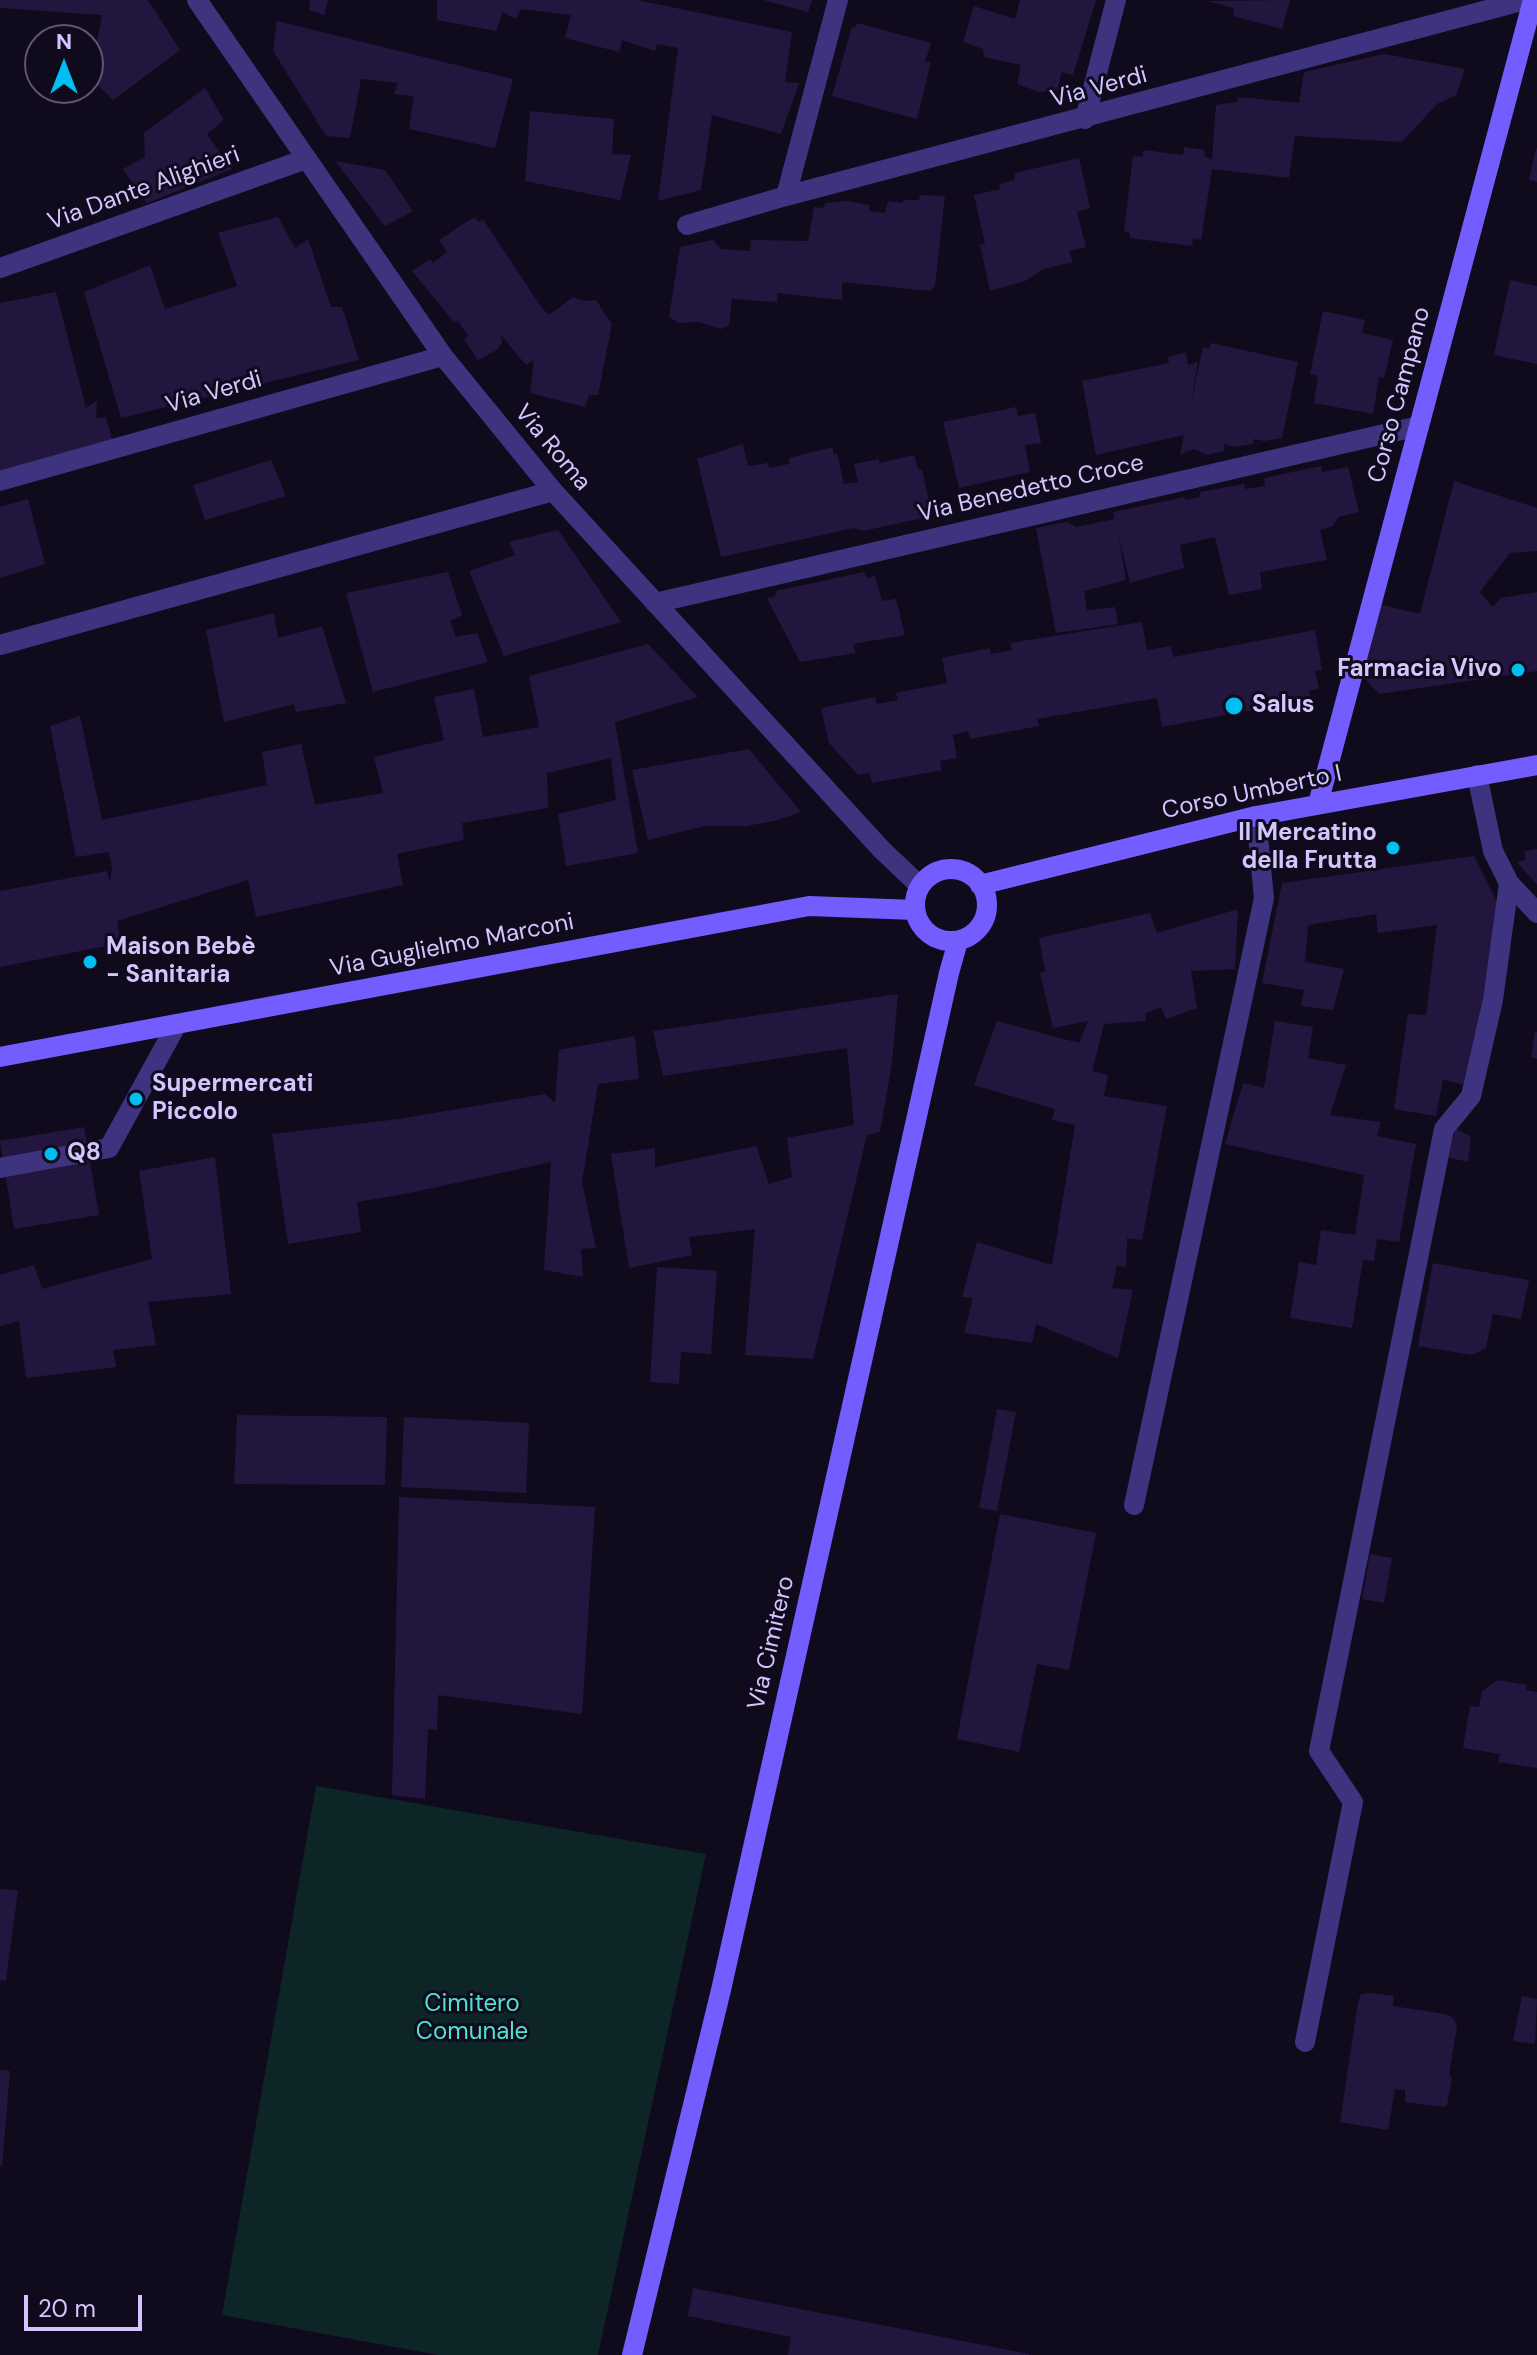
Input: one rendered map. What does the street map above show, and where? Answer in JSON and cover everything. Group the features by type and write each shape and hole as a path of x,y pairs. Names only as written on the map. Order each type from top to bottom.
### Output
{"street":[{"name":"Via Roma","path":"197,0 443,356 553,491 882,850 920,886"},
{"path":"786,196 838,0"},
{"path":"1085,119 1116,0"},
{"name":"Via Verdi","path":"687,225 1525,0"},
{"name":"Corso Campano","path":"1318,804 1533,0"},
{"name":"Via Dante Alighieri","path":"0,268 306,159"},
{"name":"Via Verdi","path":"0,481 443,356"},
{"name":"Via Benedetto Croce","path":"655,603 1419,426"},
{"path":"0,645 553,491"},
{"name":"Corso Umberto I","path":"980,885 1256,816 1537,765"},
{"path":"1477,775 1493,851 1509,883 1537,913"},
{"path":"1134,1505 1264,898 1256,816"},
{"path":"950,869 972,876 980,885 987,907 978,929 958,941 935,937 925,931 915,910 915,897 920,886 938,871 950,869"},
{"path":"1305,2042 1353,1802 1319,1751 1444,1129 1471,1096 1493,1000 1509,883"},
{"name":"Via Guglielmo Marconi","path":"0,1057 809,906 915,910"},
{"name":"Via Cimitero","path":"632,2355 721,1990 958,941"},
{"path":"0,1168 109,1148 177,1024"}],"green space":[{"name":"Cimitero Comunale","path":"316,1786 706,1854 598,2355 438,2355 222,2315"}],"building":[{"path":"0,0 148,0 180,50 113,100 104,91 102,15 0,8"},
{"path":"310,0 328,0 324,15 309,10"},
{"path":"437,0 637,0 792,32 785,82 799,83 781,134 712,115 701,190 658,201 678,48 657,44 655,51 622,40 619,52 565,38 571,15 521,9 516,19 503,12 496,31 437,20"},
{"path":"763,0 812,0 808,12"},
{"path":"1020,0 1096,0 1073,75 1062,72 1057,90 1039,92 1017,84 1021,65 984,57 983,49 963,42 974,6 1015,19"},
{"path":"1290,0 1282,29 1233,16 1234,8 1207,1"},
{"path":"277,21 513,79 495,148 409,129 414,96 394,94 398,83 361,79 350,138 326,136 273,51"},
{"path":"857,23 931,43 925,62 931,62 917,119 832,96 852,27 855,28"},
{"path":"1384,54 1465,69 1456,95 1437,104 1402,142 1295,136 1289,178 1212,169 1201,240 1193,238 1192,246 1130,238 1129,232 1124,231 1133,156 1142,157 1144,150 1183,155 1184,147 1205,150 1204,156 1212,160 1216,105 1237,102 1239,97 1299,103 1304,72"},
{"path":"205,88 224,120 207,134 232,169 147,203 123,169 145,157 144,133"},
{"path":"530,111 614,119 612,154 631,155 620,200 525,181"},
{"path":"1537,149 1537,182 1529,180"},
{"path":"1079,158 1090,208 1077,212 1086,247 1069,251 1073,262 1043,269 1025,281 990,291 980,245 985,244 974,195 1000,189 999,184 1015,180 1015,173"},
{"path":"335,161 385,170 413,211 385,226"},
{"path":"920,195 945,196 935,285 930,291 842,282 842,300 777,293 777,302 732,299 729,325 721,329 699,322 679,323 669,317 680,247 713,240 721,249 750,251 751,240 808,241 814,207 824,208 825,203 848,201 869,205 869,211 885,213 888,201 903,203 903,200 919,200"},
{"path":"278,217 295,248 308,239 331,307 342,307 359,360 121,418 84,292 150,265 165,309 237,286 218,233"},
{"path":"474,217 479,222 483,219 549,315 573,297 584,301 596,300 612,324 598,395 589,395 585,407 530,393 534,360 526,365 501,335 502,343 497,350 478,360 464,340 468,336 458,321 454,322 412,271 430,259 433,263 447,252 439,240"},
{"path":"1510,280 1537,286 1537,364 1494,355"},
{"path":"56,292 86,408 97,400 96,418 106,417 113,443 0,472 0,303"},
{"path":"1323,311 1365,320 1362,333 1393,340 1384,378 1379,377 1373,414 1314,403 1318,376 1310,374"},
{"path":"1211,343 1298,362 1282,438 1254,439 1252,444 1235,447 1224,444 1224,451 1207,455 1194,449 1180,455 1184,435 1096,455 1082,381 1169,363 1168,357 1186,352 1188,365 1198,362 1190,408 1203,347 1209,349"},
{"path":"1016,407 1018,416 1035,413 1041,443 1025,445 1030,472 959,488 943,422"},
{"path":"743,444 748,466 768,463 769,468 789,464 789,458 833,447 844,484 858,482 854,464 879,459 879,463 914,455 918,469 922,470 932,516 863,531 854,528 721,557 697,459"},
{"path":"271,460 286,496 205,520 193,485"},
{"path":"1321,466 1322,472 1348,467 1359,512 1338,517 1333,526 1320,530 1327,560 1260,572 1262,589 1229,595 1215,537 1180,545 1184,568 1130,583 1118,534 1126,580 1084,591 1087,610 1115,607 1118,624 1056,633 1036,528 1067,522 1076,527 1115,519 1113,512 1185,497 1185,500 1200,497 1200,492 1244,484 1245,489 1265,486 1264,478"},
{"path":"1454,481 1537,508 1537,551 1510,553 1480,592 1493,607 1501,598 1537,592 1537,671 1379,694 1361,674 1378,604 1420,614"},
{"path":"28,499 45,564 0,578 0,507"},
{"path":"558,530 621,622 504,656 469,571 515,555 509,542"},
{"path":"448,572 462,615 450,621 456,637 477,633 488,662 373,692 346,593"},
{"path":"864,572 867,578 875,576 882,601 896,599 905,635 853,644 856,653 800,662 767,598 775,597 776,591"},
{"path":"274,613 278,638 322,626 346,703 296,712 294,704 224,722 206,630"},
{"path":"1142,622 1147,650 1171,646 1173,657 1315,630 1322,670 1315,671 1319,689 1309,691 1311,699 1162,727 1157,698 1037,719 1039,726 970,739 968,731 953,735 957,758 940,761 942,770 872,783 870,773 858,775 829,743 821,708 875,697 877,704 898,700 896,693 947,683 942,658 990,648 991,654 1012,650 1010,643"},
{"path":"648,644 698,697 615,722 638,853 566,866 558,814 616,800 611,758 547,773 548,808 462,823 464,840 397,854 403,885 256,917 248,880 117,921 121,943 0,967 0,891 107,871 110,883 112,868 109,852 76,857 50,726 80,716 102,820 267,785 262,752 301,744 315,805 383,793 374,757 444,740 434,697 474,689 483,737 539,727 529,676"},
{"path":"749,749 801,812 774,821 746,826 705,826 648,840 632,770"},
{"path":"1537,849 1537,885 1517,862 1525,860 1525,851"},
{"path":"1474,856 1498,904 1482,1007 1463,1085 1443,1079 1436,1116 1394,1109 1408,1014 1426,1015 1437,925 1378,933 1376,914 1308,925 1305,962 1344,969 1333,1010 1301,1006 1304,990 1262,983 1282,883"},
{"path":"1238,909 1235,969 1191,971 1197,1008 1166,1019 1161,1007 1145,1014 1146,1021 1104,1024 1092,1071 1108,1075 1104,1096 1167,1106 1142,1240 1127,1238 1126,1267 1117,1265 1112,1288 1133,1290 1118,1358 1036,1324 1032,1343 964,1333 973,1298 962,1297 977,1242 1052,1265 1075,1125 1052,1120 1055,1109 974,1085 997,1021 1079,1043 1088,1021 1053,1028 1040,973 1045,971 1039,938 1150,913 1157,933"},
{"path":"898,994 892,1063 880,1132 867,1135 813,1359 745,1355 755,1229 689,1237 692,1255 629,1268 611,1154 655,1148 655,1167 756,1146 769,1184 792,1177 787,1138 854,1125 847,1048 663,1076 653,1031"},
{"path":"1275,1021 1313,1027 1308,1058 1346,1065 1330,1115 1381,1122 1377,1136 1416,1144 1399,1242 1377,1239 1374,1261 1363,1260 1352,1328 1290,1318 1299,1262 1316,1265 1321,1230 1355,1235 1364,1175 1225,1144 1243,1083 1264,1088"},
{"path":"1537,1032 1537,1059 1531,1057"},
{"path":"635,1036 639,1079 598,1084 582,1182 596,1248 581,1249 583,1277 544,1270 551,1162 357,1202 361,1232 288,1244 272,1134 399,1119 545,1094 555,1103 559,1050"},
{"path":"84,1127 99,1215 14,1229 0,1141"},
{"path":"1456,1129 1471,1136 1468,1162 1447,1157"},
{"path":"215,1157 231,1294 148,1302 156,1345 113,1350 116,1367 26,1378 19,1321 0,1326 0,1275 34,1265 42,1289 152,1259 139,1171"},
{"path":"1433,1263 1529,1280 1521,1319 1493,1314 1486,1348 1472,1355 1418,1346"},
{"path":"657,1267 717,1271 711,1354 681,1352 679,1384 650,1382"},
{"path":"997,1409 1016,1412 997,1511 979,1508"},
{"path":"237,1415 387,1417 385,1485 234,1484"},
{"path":"404,1417 529,1423 526,1493 401,1487"},
{"path":"399,1497 595,1507 582,1714 438,1695 437,1730 428,1729 425,1799 392,1795"},
{"path":"1000,1514 1096,1533 1069,1670 1037,1664 1019,1752 957,1739"},
{"path":"1370,1554 1392,1558 1384,1603 1362,1599"},
{"path":"1498,1680 1527,1685 1526,1690 1537,1692 1537,1768 1498,1762 1500,1754 1463,1748 1470,1706 1479,1707 1482,1691"},
{"path":"0,1889 18,1890 6,1981 0,1980"},
{"path":"1361,1994 1394,1996 1393,2006 1445,2014 1453,2018 1457,2026 1447,2105 1405,2102 1405,2090 1395,2089 1388,2130 1340,2122 1358,2002"},
{"path":"1522,1996 1537,1999 1535,2044 1513,2041"},
{"path":"0,2070 10,2071 2,2166 0,2166"},
{"path":"693,2288 1029,2355 788,2355 791,2337 688,2316"}],"place":[{"name":"Farmacia Vivo","path":"1518,670"},
{"name":"Salus","path":"1234,706"},
{"name":"Il Mercatino della Frutta","path":"1393,848"},
{"name":"Maison Bebè - Sanitaria","path":"90,962"},
{"name":"Supermercati Piccolo","path":"136,1099"},
{"name":"Q8","path":"51,1154"}]}
